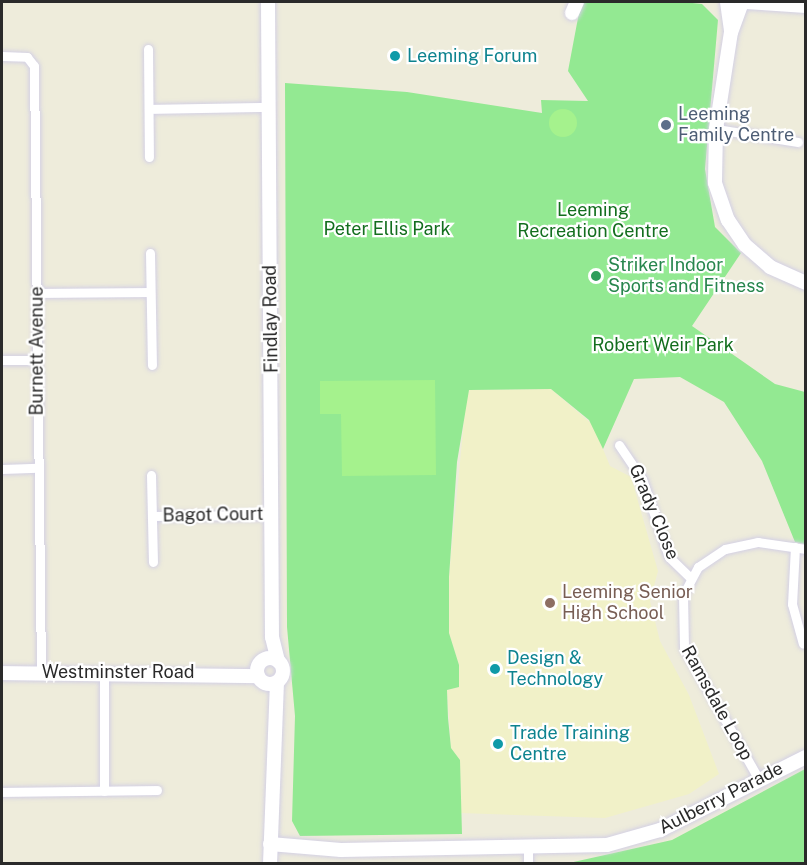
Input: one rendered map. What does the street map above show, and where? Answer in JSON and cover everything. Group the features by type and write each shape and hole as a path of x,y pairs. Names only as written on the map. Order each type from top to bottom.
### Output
{"main road":[{"name":"Findlay Road","path":"267,2 272,637 264,668 283,672 277,682"},
{"path":"806,6 738,2 716,129 713,170 728,220 761,261 806,283"},
{"path":"264,668 273,710"},
{"name":"Westminster Road","path":"2,673 234,671 264,668 277,682"},
{"path":"275,854 273,710 277,682"},
{"name":"Aulberry Parade","path":"275,854 312,849 528,848 633,839 691,816 758,778 806,757"}],"street":[{"path":"148,49 149,157"},
{"name":"Burnett Avenue","path":"2,56 27,57 34,66 41,673"},
{"path":"149,109 269,107"},
{"path":"716,129 798,142"},
{"path":"150,253 152,365"},
{"path":"37,292 149,292"},
{"path":"2,360 37,360"},
{"name":"Grady Close","path":"619,445 642,479 669,557 690,577"},
{"path":"2,469 38,468"},
{"name":"Bagot Court","path":"151,475 153,562"},
{"name":"Bagot Court","path":"153,516 272,514"},
{"path":"690,577 716,554 736,545 806,549"},
{"path":"795,548 792,604 803,644"},
{"name":"Ramsdale Loop","path":"690,577 680,621 684,647 758,778"},
{"path":"104,673 104,790"},
{"path":"2,792 157,790"},
{"path":"528,848 528,864"}],"shaded area":[{"name":"Leeming Senior High School","path":"551,389 593,425 610,466 631,477 658,571 650,601 660,641 689,695 719,774 689,794 605,818 461,813 460,760 451,748 447,690 459,687 459,665 449,633 449,577 466,400 469,390"}],"green space":[{"path":"581,2 702,4 718,20 705,169 715,227 741,253 692,326 775,384 805,392 805,544 795,542 762,461 724,402 680,377 634,379 603,449 589,420 551,389 469,390 457,462 449,577 449,633 459,665 459,687 447,690 451,748 460,760 462,834 300,836 292,821 295,716 287,627 285,83 407,92 542,113 541,100 588,101 568,71"},
{"path":"563,109 573,113 577,123 573,133 563,137 553,133 549,123 553,113"},
{"path":"435,380 436,475 342,476 341,414 320,414 320,381"},
{"path":"805,769 805,863 569,863 672,840"}],"place":[{"name":"Leeming Forum","path":"395,56"},
{"name":"Leeming Family Centre","path":"666,125"},
{"name":"Striker Indoor Sports and Fitness","path":"596,276"},
{"name":"Leeming Senior High School","path":"550,603"},
{"name":"Design & Technology","path":"495,669"},
{"name":"Trade Training Centre","path":"498,744"}],"park label":[{"name":"Leeming Recreation Centre","path":"593,221"},
{"name":"Peter Ellis Park","path":"387,229"},
{"name":"Robert Weir Park","path":"663,345"}]}
